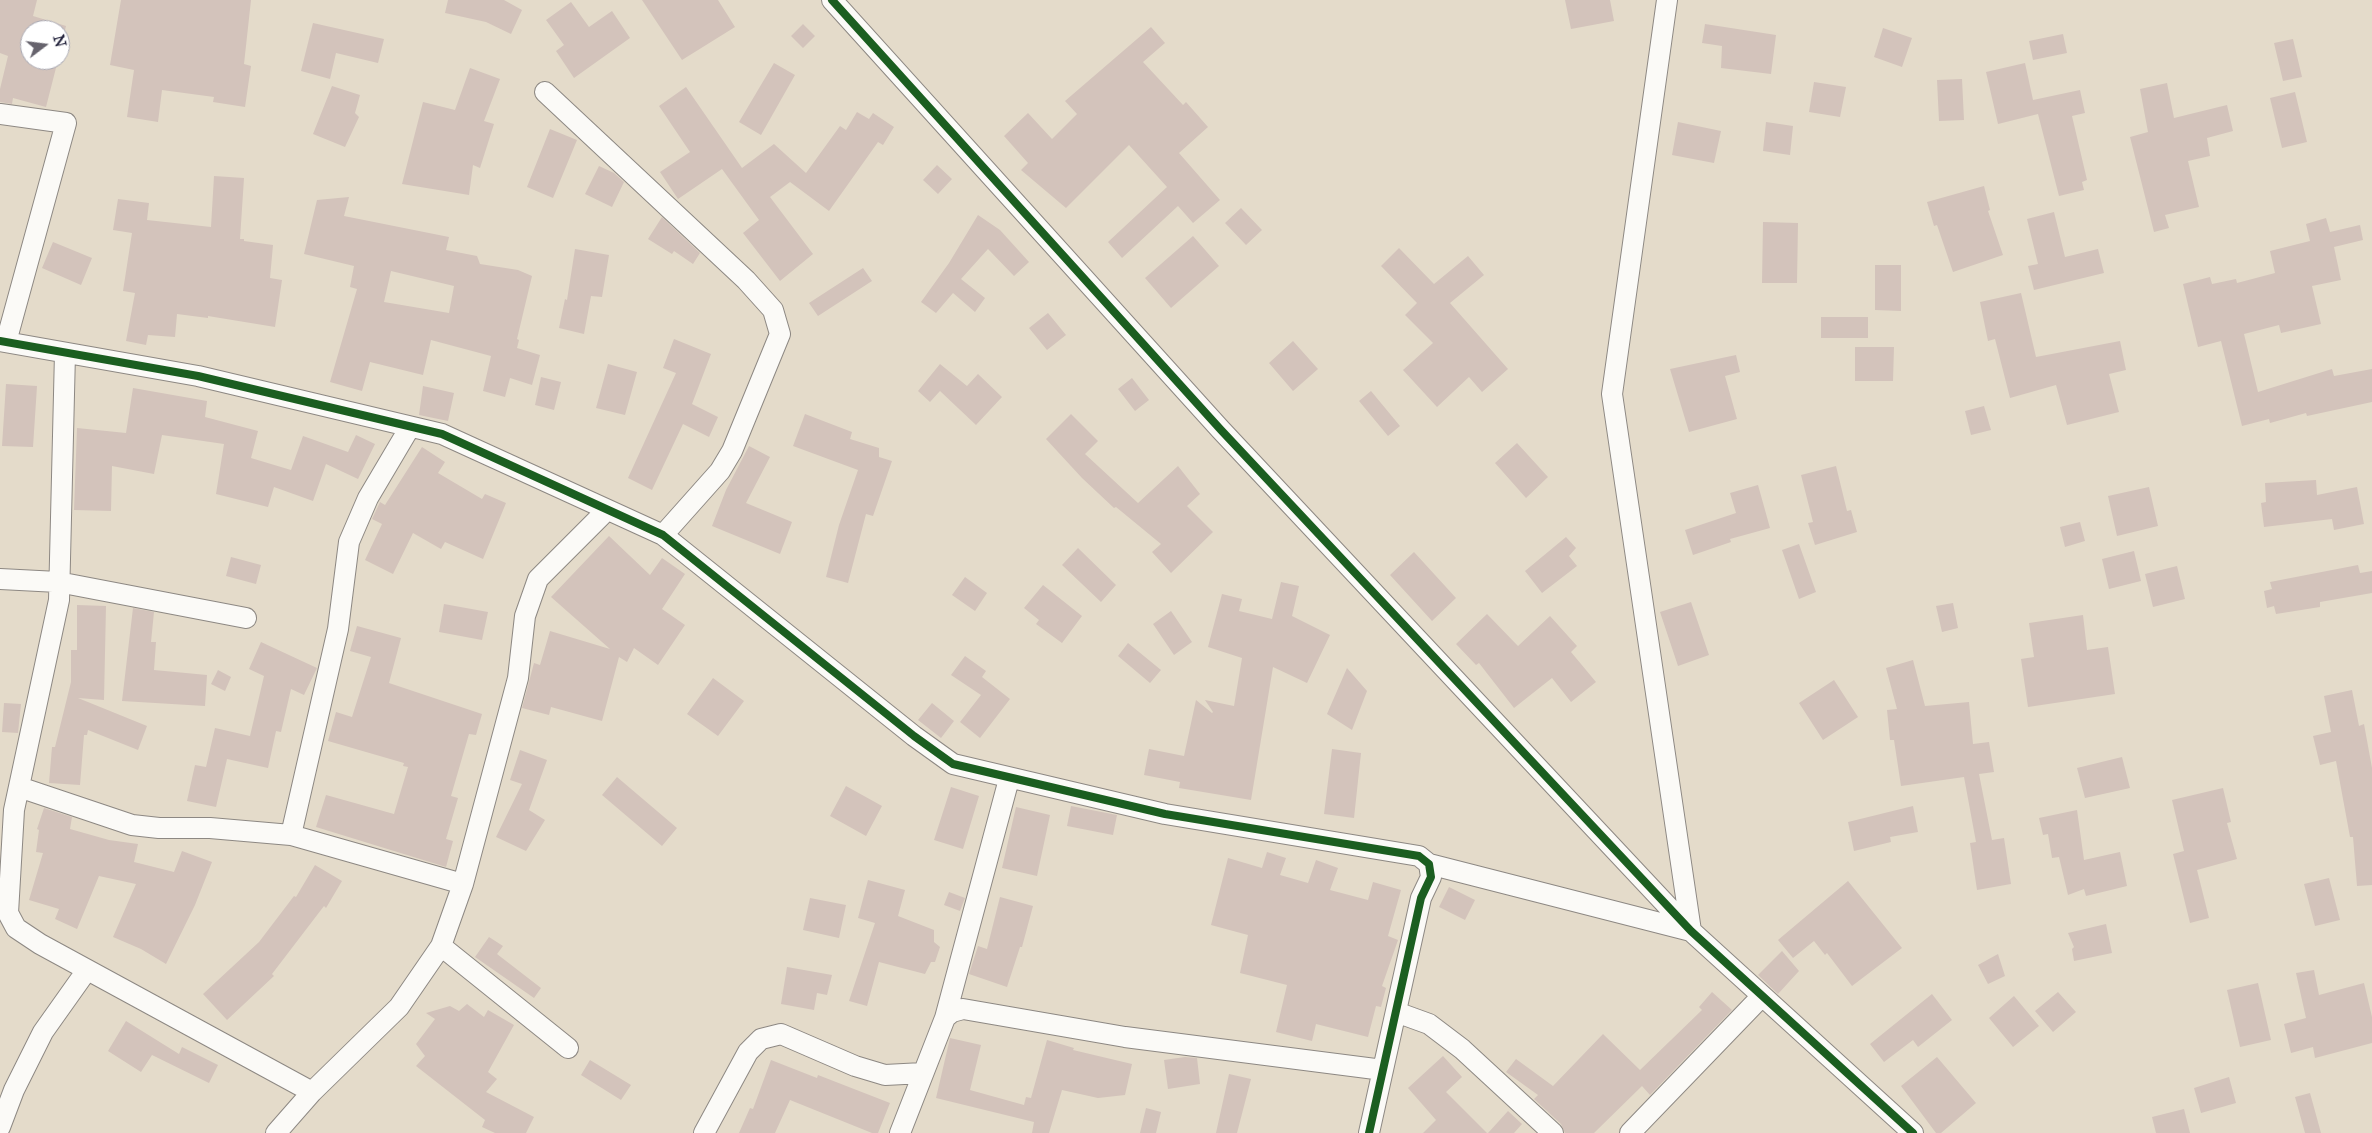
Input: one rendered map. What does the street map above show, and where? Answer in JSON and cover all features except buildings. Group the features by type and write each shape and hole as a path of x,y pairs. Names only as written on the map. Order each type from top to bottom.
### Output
{"street":[{"path":"832,0 1221,430 1691,931 1913,1133"},
{"path":"1667,0 1612,394 1691,931"},
{"path":"545,92 746,280 773,310 780,334 732,451 720,472 663,535"},
{"path":"0,114 66,123 3,342 198,376 442,434 663,535 907,730 953,764 1009,779 1165,814 1402,852 1419,856 1429,864 1691,931"},
{"path":"65,353 59,600 14,810 8,930 88,970 312,1092"},
{"path":"291,836 338,629 350,542 368,498 410,427"},
{"path":"276,1133 312,1092 400,1008 441,946 463,884 518,678 525,616 538,579 607,510"},
{"path":"0,579 58,582 246,618"},
{"path":"900,1133 945,1018 1009,779"},
{"path":"19,788 132,825 160,828 210,828 291,836 463,884"},
{"path":"1369,1133 1421,898 1431,877 1429,864"},
{"path":"441,946 568,1048"},
{"path":"0,1127 14,1090 43,1032 88,970"},
{"path":"1630,1133 1762,996"},
{"path":"945,1018 952,1012 963,1009 1125,1037 1383,1070"},
{"path":"1396,1012 1429,1024 1462,1049 1553,1133"},
{"path":"704,1133 748,1052 762,1039 781,1034 855,1066 885,1074 923,1073"}],"cycle path":[{"path":"832,0 1221,430 1691,931 1913,1133"},
{"path":"0,341 198,376 442,434 663,535 914,736 953,764 1165,814 1419,856 1429,864 1431,877 1421,898 1369,1133"}]}
